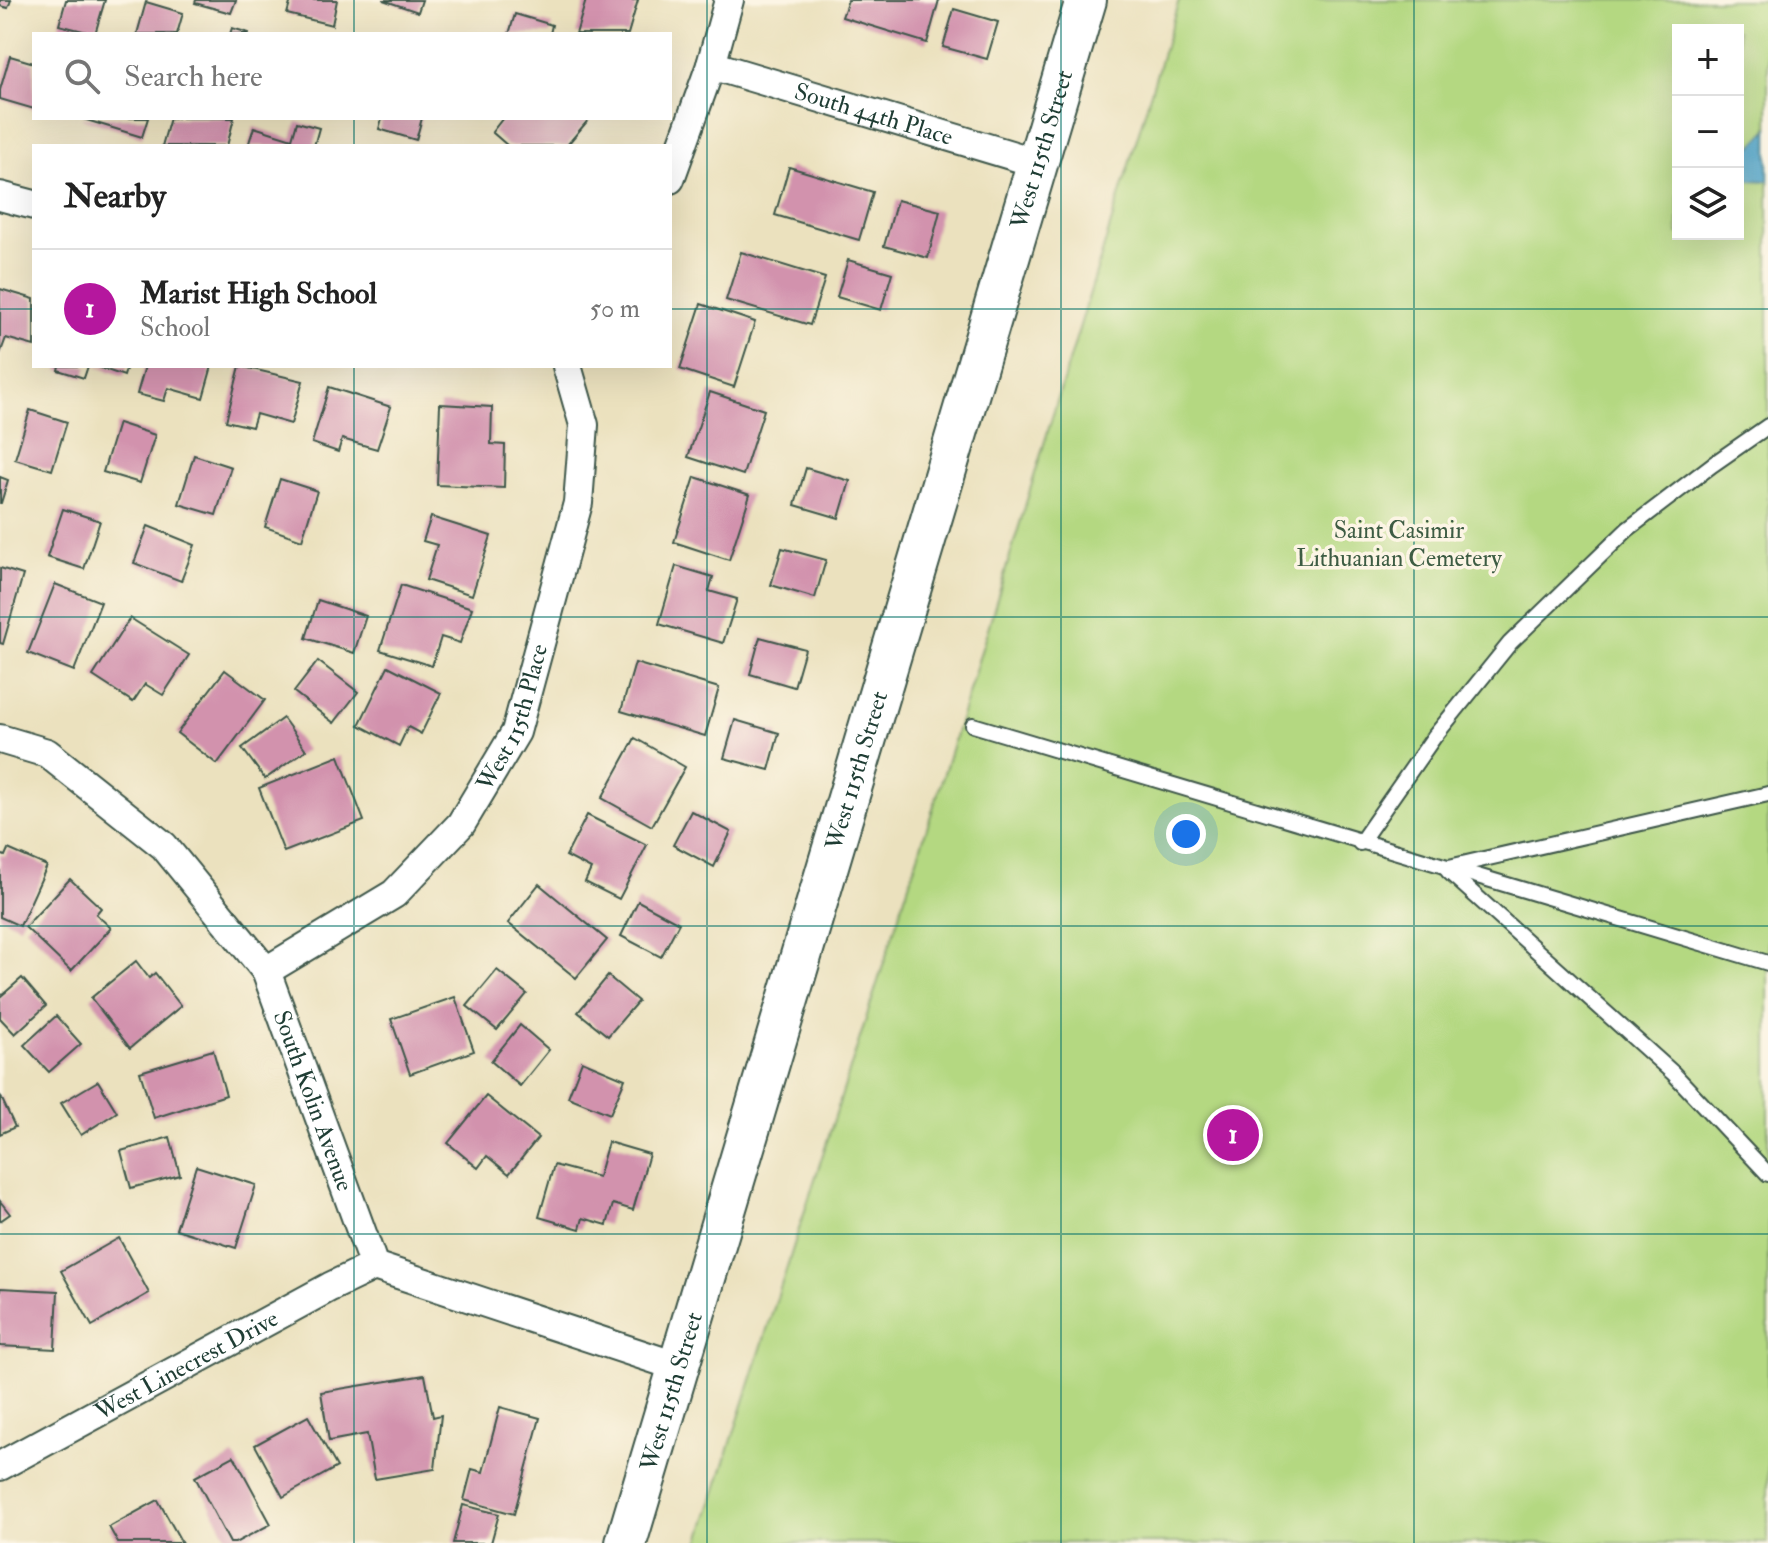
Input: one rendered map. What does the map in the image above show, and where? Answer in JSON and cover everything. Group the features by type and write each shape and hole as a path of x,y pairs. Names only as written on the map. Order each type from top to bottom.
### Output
{"street":[{"path":"672,173 711,65 729,0"},
{"name":"West 115th Street","path":"626,1543 1086,0"},
{"name":"South 44th Place","path":"711,65 1037,163"},
{"path":"0,196 32,204"},
{"name":"West 115th Place","path":"266,971 394,894 461,824 516,732 578,503 584,425 568,368"},
{"name":"South Kolin Avenue","path":"0,739 47,753 164,846 266,971 374,1266"},
{"path":"374,1266 679,1367"},
{"name":"West Linecrest Drive","path":"0,1466 374,1266"}],"lane":[{"path":"1360,843 1434,737 1510,643 1628,529 1768,426"},
{"path":"973,725 1768,963"},
{"path":"1445,868 1768,794"},
{"path":"1445,868 1673,1073 1768,1174"}],"green space":[{"name":"Saint Casimir Lithuanian Cemetery","path":"1179,0 1768,0 1768,1543 699,1543 937,796"}],"water":[{"path":"1768,129 1768,181 1744,177 1744,157"}],"building":[{"path":"0,0 11,0 8,8 0,6"},
{"path":"66,0 105,0 96,32 59,25"},
{"path":"196,0 236,0 231,13 195,3"},
{"path":"291,0 337,0 332,25 287,14"},
{"path":"383,0 422,0 418,12"},
{"path":"586,0 638,0 629,32 577,32"},
{"path":"848,0 939,0 927,43 842,17"},
{"path":"146,2 183,13 178,32 138,32"},
{"path":"954,9 998,22 987,59 943,47"},
{"path":"515,14 552,25 550,32 510,32"},
{"path":"10,56 32,62 32,108 0,99"},
{"path":"87,120 147,120 142,137"},
{"path":"169,120 234,120 228,144 163,144"},
{"path":"381,120 421,120 416,140 379,129"},
{"path":"501,120 588,120 568,144 506,144 492,132"},
{"path":"297,122 319,128 315,144 249,144 254,127 292,139"},
{"path":"789,167 873,192 859,240 775,215"},
{"path":"897,200 940,211 928,258 884,246"},
{"path":"741,252 825,278 810,325 726,300"},
{"path":"848,260 892,273 881,310 837,297"},
{"path":"0,289 32,298 32,345 6,338 0,354"},
{"path":"701,304 755,322 734,387 680,369"},
{"path":"58,368 87,368 84,378"},
{"path":"101,368 126,368 124,376"},
{"path":"144,368 211,368 203,398 168,388 164,401 137,394"},
{"path":"239,368 303,381 291,424 256,414 252,427 226,421"},
{"path":"329,387 391,407 377,449 342,439 338,452 312,443"},
{"path":"710,392 764,410 743,475 688,457"},
{"path":"440,404 492,407 491,444 505,445 504,488 437,485"},
{"path":"30,410 67,422 52,470 15,459"},
{"path":"118,423 155,435 140,483 103,472"},
{"path":"194,455 231,467 216,515 179,504"},
{"path":"806,468 850,481 839,518 795,505"},
{"path":"0,477 8,480 1,503 0,503"},
{"path":"695,477 750,495 729,560 674,542"},
{"path":"280,479 317,491 302,540 265,527"},
{"path":"63,509 100,521 84,569 47,557"},
{"path":"431,517 491,536 472,595 426,580 437,545 423,541"},
{"path":"148,526 195,545 181,581 134,563"},
{"path":"782,548 826,560 815,598 771,585"},
{"path":"676,566 713,577 709,591 737,599 723,643 659,624"},
{"path":"0,568 23,575 3,644 0,643"},
{"path":"55,584 101,602 74,671 28,653"},
{"path":"401,585 472,608 460,643 441,637 432,666 380,650"},
{"path":"318,600 366,616 354,653 306,638"},
{"path":"130,618 189,655 163,695 145,684 133,702 93,676"},
{"path":"760,637 805,649 794,687 750,674"},
{"path":"318,661 358,692 334,723 294,692"},
{"path":"635,663 719,688 705,736 621,711"},
{"path":"388,666 441,693 421,734 408,727 399,746 359,725"},
{"path":"225,670 265,700 217,764 177,733"},
{"path":"283,718 306,750 265,779 242,748"},
{"path":"735,720 779,733 769,770 724,758"},
{"path":"635,738 685,767 652,826 602,798"},
{"path":"339,756 364,821 284,852 259,788"},
{"path":"691,811 731,832 714,867 673,845"},
{"path":"587,815 647,845 619,899 585,882 591,869 566,856"},
{"path":"8,849 47,866 20,926 0,917 0,854 5,856"},
{"path":"70,879 101,908 96,914 111,928 71,971 25,927"},
{"path":"539,884 607,940 576,978 508,923"},
{"path":"638,901 679,923 661,957 621,936"},
{"path":"136,961 149,978 155,973 181,1006 130,1048 91,998"},
{"path":"497,970 527,994 497,1030 467,1006"},
{"path":"608,976 638,1001 608,1036 578,1012"},
{"path":"22,978 46,1006 15,1034 0,1018 0,997"},
{"path":"455,997 474,1051 410,1074 391,1019"},
{"path":"56,1016 81,1044 49,1072 24,1045"},
{"path":"520,1025 549,1050 520,1086 491,1061"},
{"path":"213,1050 226,1095 154,1118 140,1072"},
{"path":"582,1061 625,1079 610,1114 568,1097"},
{"path":"98,1081 117,1112 81,1135 61,1103"},
{"path":"0,1095 15,1127 0,1134"},
{"path":"486,1096 538,1138 509,1174 487,1156 478,1168 448,1143"},
{"path":"170,1137 180,1175 131,1188 121,1151"},
{"path":"608,1142 649,1154 633,1210 613,1204 607,1225 583,1218 580,1229 539,1217 554,1165 598,1177"},
{"path":"196,1166 256,1185 236,1248 176,1229"},
{"path":"0,1201 10,1214 0,1221"},
{"path":"119,1238 149,1293 92,1326 61,1271"},
{"path":"0,1288 58,1291 55,1349 0,1346"},
{"path":"425,1375 433,1417 441,1415 435,1469 375,1479 367,1434 329,1441 321,1392"},
{"path":"500,1407 540,1418 514,1514 464,1500 472,1469 483,1472"},
{"path":"308,1416 337,1467 283,1497 255,1445"},
{"path":"234,1456 271,1524 230,1543 195,1477"},
{"path":"158,1500 182,1543 118,1543 109,1527"},
{"path":"463,1505 499,1514 491,1543 453,1543"}],"place":[{"name":"Marist High School","path":"1233,1135"}]}
